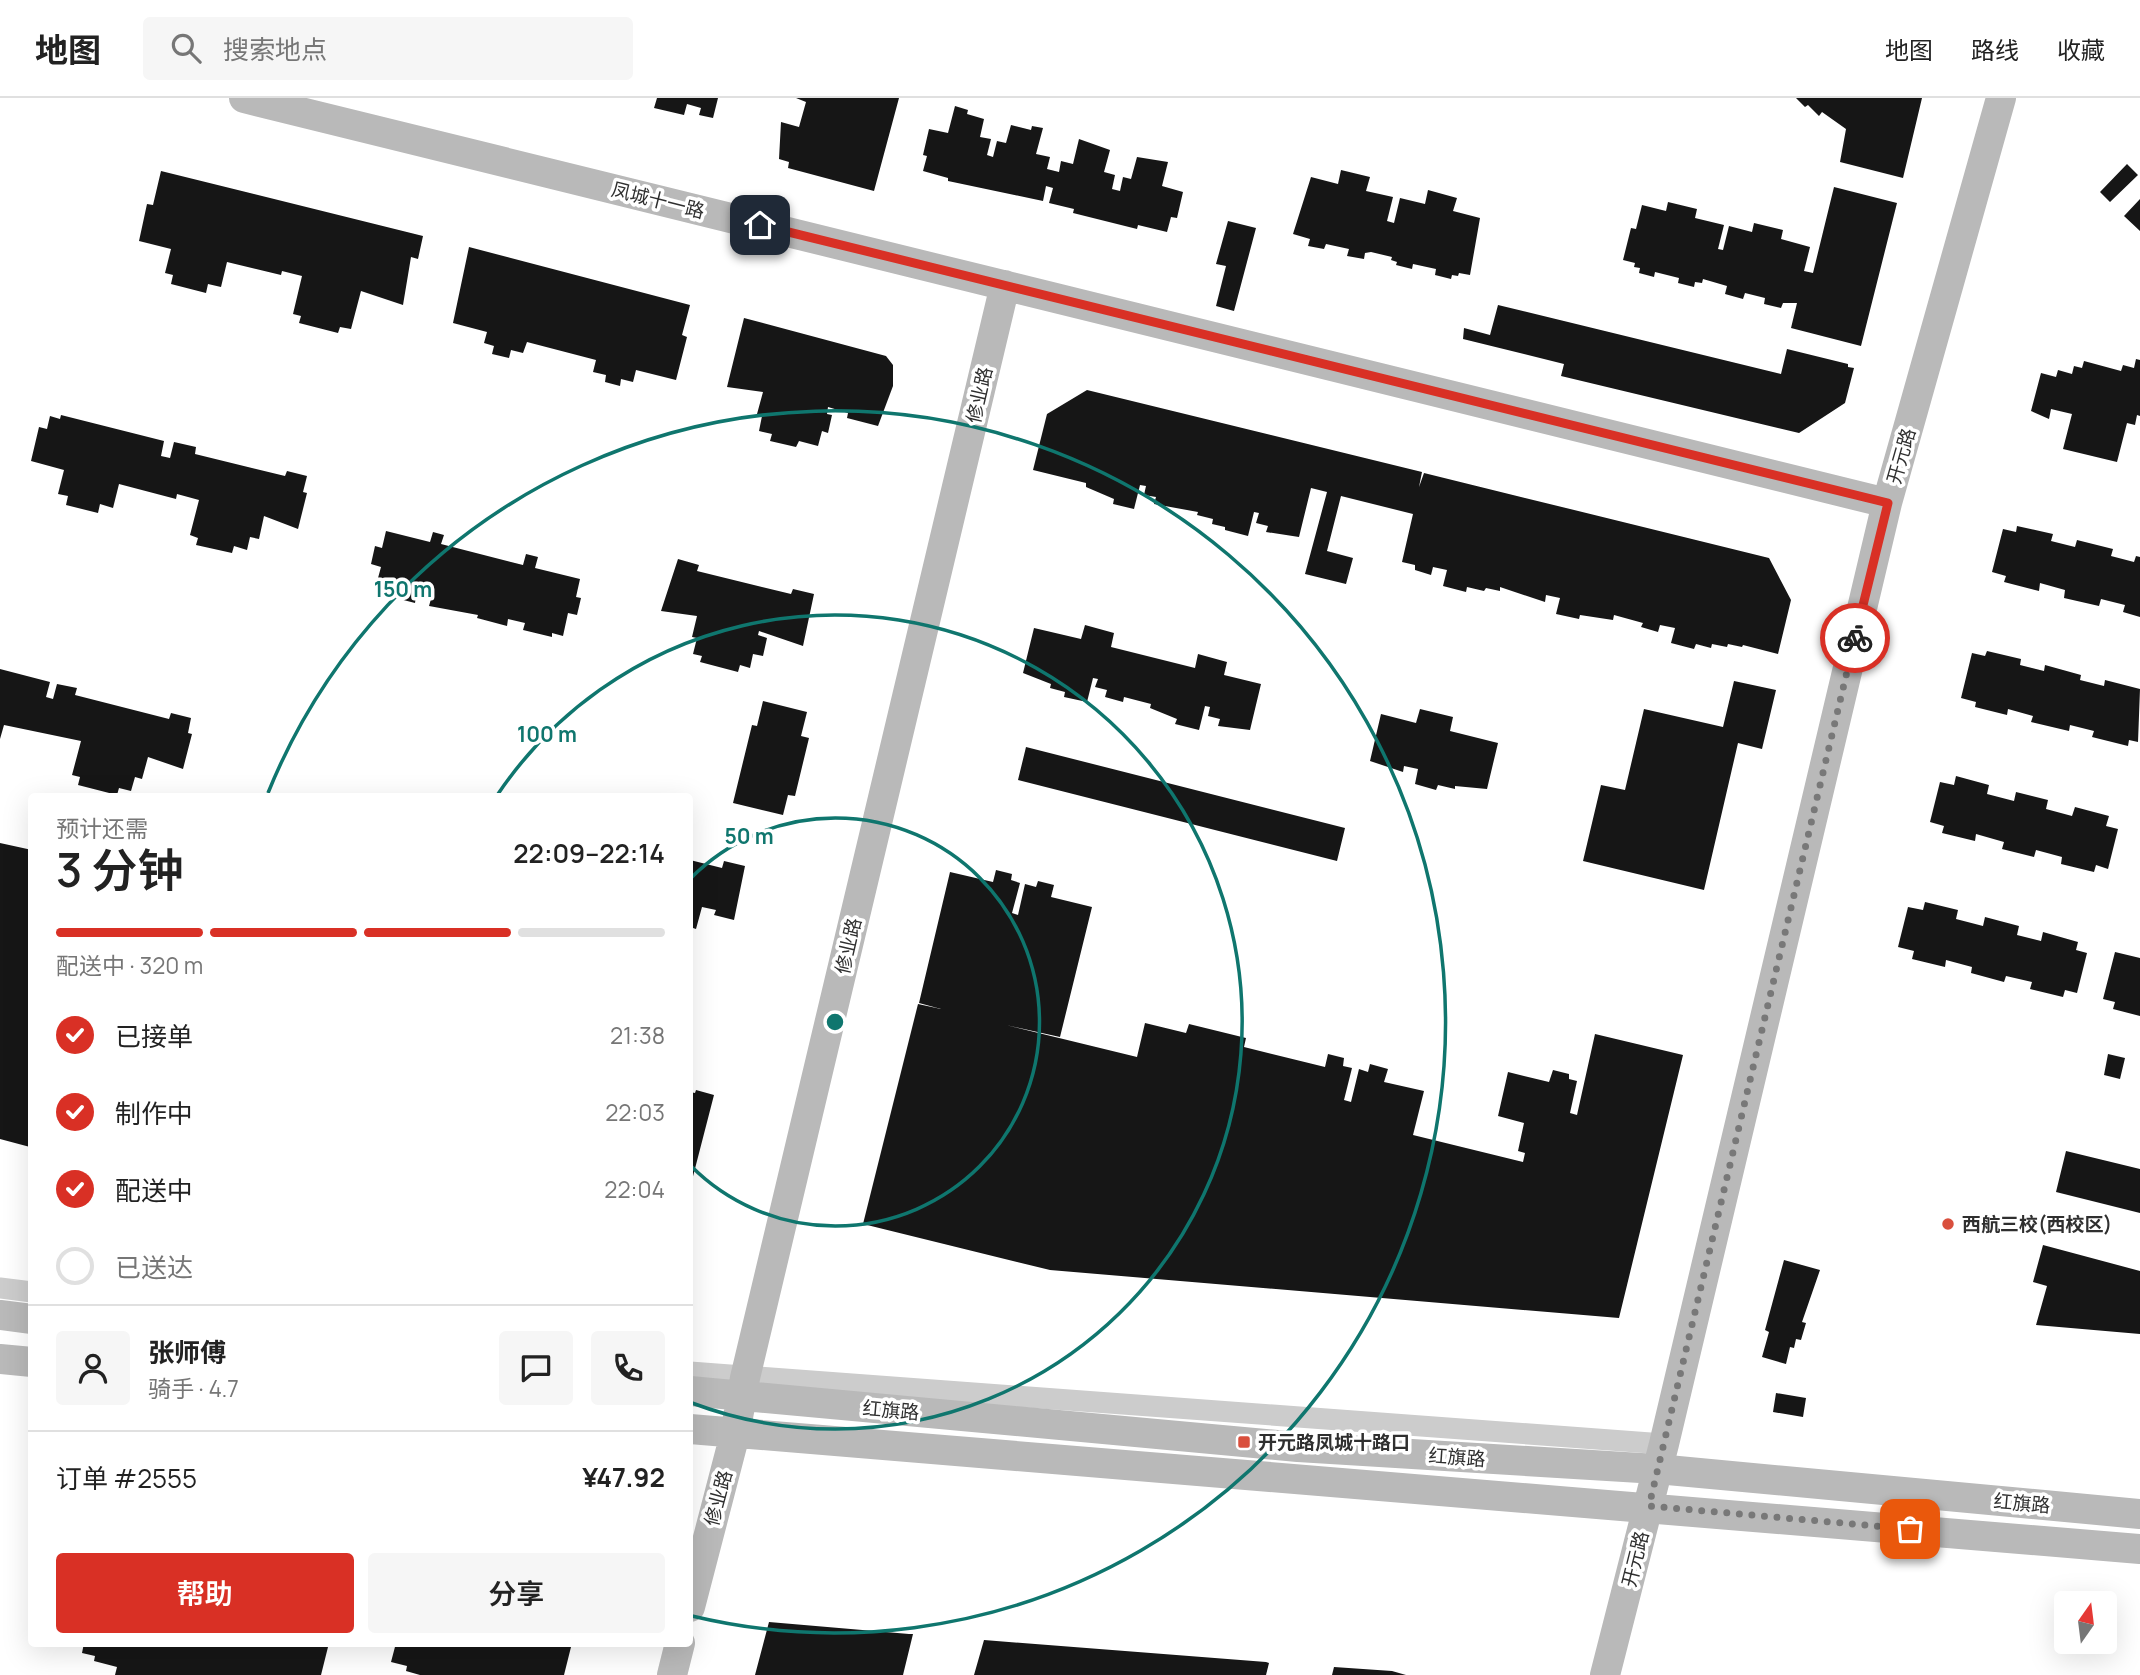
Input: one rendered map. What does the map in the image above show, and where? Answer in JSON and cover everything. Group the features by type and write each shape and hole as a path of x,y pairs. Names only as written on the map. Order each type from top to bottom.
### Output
{"street":[{"name":"凤城十一路","path":"244,98 1888,503"},
{"name":"开元路","path":"1605,1675 1649,1506 1888,503 2001,98"},
{"name":"修业路","path":"693,1595 735,1434 743,1387 1005,285"},
{"path":"0,1287 28,1291"},
{"path":"0,1315 28,1318"},
{"path":"0,1359 28,1362"},
{"path":"693,1373 743,1387"},
{"name":"红旗路","path":"693,1391 743,1387 1298,1447 1660,1457 2140,1514"},
{"name":"红旗路","path":"693,1429 1649,1506 2140,1549"},
{"path":"672,1675 679,1647"}],"building":[{"path":"657,98 718,98 713,118 699,115 701,108 687,104 684,115 654,108"},
{"path":"796,98 899,98 874,191 788,168 789,162 779,159 781,122 799,127 806,102"},
{"path":"1796,98 1922,98 1903,178 1840,162 1846,129 1822,112 1819,116"},
{"path":"955,106 968,110 967,114 984,119 980,137 991,139 987,155 993,157 997,141 1006,143 1011,125 1031,130 1032,126 1043,128 1036,154 1050,157 1047,169 1059,172 1061,161 1073,164 1079,139 1110,150 1104,172 1115,175 1112,189 1120,191 1123,177 1131,179 1137,157 1168,162 1162,186 1183,192 1177,218 1171,217 1167,232 1138,225 1137,229 1073,213 1074,209 1049,203 1053,188 1046,186 1043,201 948,181 948,178 923,171 927,156 923,155 929,129 948,133"},
{"path":"2127,164 2138,175 2110,202 2100,192"},
{"path":"1341,170 1370,177 1366,191 1393,197 1387,221 1394,223 1400,198 1425,204 1428,190 1457,198 1453,211 1480,218 1470,275 1459,273 1458,276 1452,275 1451,279 1435,275 1436,269 1413,264 1412,269 1396,265 1397,262 1391,260 1392,257 1371,252 1365,253 1364,259 1347,256 1349,249 1326,244 1324,249 1308,246 1310,239 1293,234 1311,177 1338,184"},
{"path":"161,171 423,236 418,259 411,257 403,305 361,291 351,329 340,327 338,333 299,323 301,316 293,314 302,276 282,271 281,275 227,262 221,287 208,284 206,293 171,284 173,275 165,273 171,249 139,241 147,204 153,205"},
{"path":"1834,187 1897,203 1861,346 1791,328 1797,303 1783,303 1781,308 1764,304 1765,298 1745,293 1743,299 1725,294 1727,286 1703,279 1702,283 1695,282 1694,287 1678,283 1679,278 1655,272 1654,277 1639,273 1640,268 1634,267 1635,263 1623,260 1631,228 1636,229 1642,205 1666,211 1668,202 1697,209 1695,218 1724,225 1718,249 1723,250 1729,226 1752,232 1754,223 1783,230 1781,239 1810,247 1804,271 1813,273"},
{"path":"2140,199 2140,231 2124,216"},
{"path":"1228,221 1256,228 1234,311 1216,306 1226,266 1216,264"},
{"path":"469,247 690,305 682,335 687,337 676,380 636,370 633,382 621,379 620,386 605,382 606,375 593,372 596,360 527,342 523,353 511,350 509,358 492,354 494,346 484,343 487,332 453,323"},
{"path":"1498,305 1781,374 1787,349 1848,364 1848,367 1854,368 1845,403 1799,433 1561,376 1564,364 1463,339 1464,328 1490,335"},
{"path":"744,318 886,356 893,365 893,386 878,426 847,418 848,413 828,407 827,414 832,415 828,433 822,431 818,446 799,441 796,447 770,441 772,434 759,431 762,416 757,414 763,392 727,387"},
{"path":"2136,359 2140,360 2140,416 2137,415 2135,425 2127,423 2117,462 2063,449 2072,414 2051,409 2049,419 2031,411 2041,373 2056,377 2058,370 2072,374 2074,366 2082,368 2084,361 2121,371 2123,365 2134,368"},
{"path":"1087,390 1422,472 1419,487 1424,473 1769,558 1791,600 1778,654 1728,644 1727,647 1712,644 1711,648 1696,644 1694,649 1671,643 1675,628 1660,625 1658,632 1641,627 1643,623 1614,615 1613,620 1580,615 1579,619 1556,614 1560,598 1546,595 1545,602 1500,587 1500,591 1486,588 1484,591 1467,587 1466,592 1443,586 1447,570 1433,567 1431,575 1415,570 1415,565 1402,562 1413,514 1341,496 1327,551 1353,558 1346,584 1305,574 1327,492 1311,488 1299,537 1266,532 1268,526 1256,523 1259,513 1254,512 1248,536 1225,530 1225,527 1212,524 1213,519 1197,515 1198,512 1154,504 1156,497 1144,495 1146,486 1140,485 1134,509 1113,504 1114,499 1086,487 1086,483 1033,470 1047,414"},
{"path":"61,415 164,441 161,456 170,458 174,442 196,447 195,454 285,476 287,471 307,476 303,492 307,493 298,529 264,516 259,539 250,537 247,550 234,546 232,553 196,545 198,538 190,535 199,500 177,494 176,499 119,484 113,508 100,504 98,513 66,505 68,496 58,494 64,470 31,461 39,427 47,429 50,416 60,419"},
{"path":"2017,526 2053,534 2051,541 2075,547 2077,540 2113,549 2111,556 2134,562 2136,556 2140,557 2140,617 2123,612 2125,605 2101,599 2099,606 2064,598 2065,590 2040,583 2039,591 2004,582 2006,576 1992,572 2003,529 2016,532"},
{"path":"386,531 430,542 433,532 444,535 441,544 523,565 526,554 538,557 535,568 580,579 576,597 581,598 577,615 568,613 563,636 552,633 552,637 523,630 525,623 508,619 507,626 477,618 478,615 429,606 431,599 416,596 415,603 384,595 385,592 375,589 381,567 371,564 375,546 382,548"},
{"path":"678,559 699,565 697,571 791,594 793,589 814,594 803,646 759,631 758,635 767,638 763,656 753,654 750,668 740,665 738,672 700,662 702,656 693,654 697,638 692,637 697,616 661,611"},
{"path":"1085,625 1114,633 1111,647 1195,668 1198,654 1227,662 1224,675 1261,684 1250,730 1218,726 1220,719 1208,716 1210,707 1205,706 1199,730 1175,724 1177,719 1150,708 1151,704 1124,697 1123,702 1105,697 1107,690 1095,687 1098,679 1093,678 1087,702 1064,697 1065,692 1050,688 1051,684 1023,673 1034,628 1081,639"},
{"path":"1987,651 2021,659 2020,665 2044,671 2045,665 2081,675 2080,680 2104,686 2105,680 2140,689 2138,742 2129,740 2128,746 2092,737 2094,731 2070,725 2069,731 2031,722 2033,716 2008,709 2007,715 1975,707 1976,702 1961,698 1972,653 1985,656"},
{"path":"0,669 50,682 46,697 53,699 57,684 77,688 75,695 169,719 171,713 191,718 188,733 192,734 183,769 148,757 142,779 135,777 131,791 119,788 118,793 78,785 80,777 72,775 81,741 4,725 0,739"},
{"path":"1734,681 1776,690 1762,749 1738,743 1704,890 1583,861 1601,785 1625,790 1644,709 1723,727"},
{"path":"763,701 807,712 801,736 809,738 795,796 788,795 783,815 733,803 752,725 757,726"},
{"path":"1420,709 1453,717 1450,731 1498,743 1487,789 1455,786 1455,789 1438,785 1436,790 1415,784 1418,769 1404,766 1403,772 1370,761 1381,714 1416,723"},
{"path":"1026,747 1345,828 1337,861 1018,780"},
{"path":"1956,776 1989,785 1987,794 2014,801 2016,792 2048,800 2046,809 2072,816 2075,807 2109,816 2106,826 2118,829 2108,869 2096,865 2094,872 2061,864 2062,857 2036,850 2034,857 2002,849 2004,842 1976,834 1975,841 1942,833 1944,826 1930,822 1940,782 1954,785"},
{"path":"0,843 28,849 28,1146 0,1139"},
{"path":"693,861 722,868 724,861 745,866 734,920 714,915 716,910 702,907 696,929 693,928"},
{"path":"996,870 1012,874 1011,880 1020,883 1012,913 1018,915 1025,884 1036,887 1038,881 1054,885 1051,897 1092,907 1060,1037 1006,1025 1137,1057 1145,1023 1186,1033 1189,1024 1246,1038 1244,1047 1325,1067 1328,1054 1344,1058 1343,1066 1352,1068 1344,1100 1351,1102 1359,1069 1368,1072 1370,1064 1388,1069 1384,1082 1424,1091 1413,1135 1523,1162 1525,1153 1518,1151 1524,1123 1498,1116 1508,1072 1549,1082 1553,1070 1569,1074 1569,1079 1577,1081 1570,1113 1577,1115 1595,1034 1683,1055 1619,1318 1050,1270 863,1224 918,1004 941,1009 919,1003 950,872 993,882"},
{"path":"1925,902 1958,910 1956,919 1983,926 1985,917 2019,926 2017,935 2041,941 2043,932 2078,942 2076,950 2087,953 2077,993 2065,990 2063,997 2030,989 2032,982 2006,976 2004,982 1971,973 1972,967 1946,960 1945,967 1912,959 1914,951 1898,947 1908,907 1923,910"},
{"path":"2115,952 2140,958 2140,1016 2113,1009 2115,1002 2103,999"},
{"path":"2108,1054 2125,1058 2120,1079 2104,1075"},
{"path":"696,1090 714,1095 693,1176 693,1093"},
{"path":"2066,1151 2140,1169 2140,1213 2056,1192"},
{"path":"2043,1245 2140,1271 2140,1334 2036,1325 2047,1286 2033,1282"},
{"path":"1784,1260 1820,1270 1802,1322 1806,1323 1801,1340 1796,1339 1794,1348 1790,1347 1786,1364 1762,1357 1769,1332 1765,1330"},
{"path":"1776,1393 1806,1398 1803,1417 1773,1412"},
{"path":"769,1622 913,1634 903,1675 755,1675"},
{"path":"984,1640 1269,1663 1266,1675 974,1675"},
{"path":"83,1647 328,1647 321,1675 115,1675 117,1667 94,1661 95,1656 82,1653"},
{"path":"395,1647 571,1647 564,1675 420,1675 406,1671 407,1666 391,1662"},
{"path":"1334,1667 1392,1671 1406,1675 1332,1675"}],"way so far":[{"path":"1855,638 1649,1506 1910,1529"}],"place":[{"name":"西航三校(西校区)","path":"1948,1224"},
{"name":"开元路凤城十路口","path":"1244,1442"}],"route":[{"path":"760,225 1888,503 1855,638"}]}
